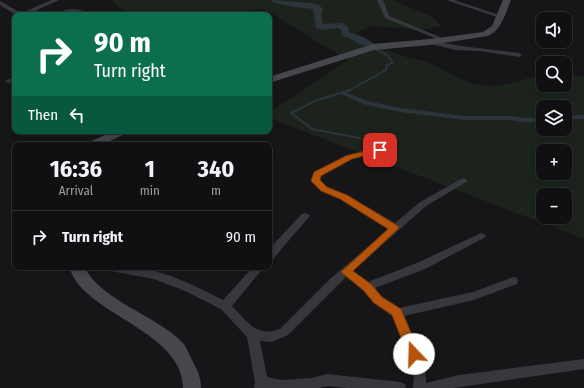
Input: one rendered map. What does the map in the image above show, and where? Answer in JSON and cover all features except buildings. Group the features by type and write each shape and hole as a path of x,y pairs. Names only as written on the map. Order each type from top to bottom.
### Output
{"main road":[{"path":"272,79 373,47 430,42 485,34 493,30 496,26 507,0"},
{"path":"98,142 115,134"},
{"path":"78,270 81,277 92,290 142,321 177,349 192,379 192,388"}],"street":[{"path":"27,12 56,0"},
{"path":"380,0 387,17 444,40"},
{"path":"449,0 499,16"},
{"path":"0,3 15,12"},
{"path":"67,12 77,10 84,12"},
{"path":"430,42 455,48 480,49 519,55"},
{"path":"8,81 12,80"},
{"path":"380,150 349,157 317,174 316,181 324,189 344,197 394,228"},
{"path":"127,270 156,275 189,288 225,306 253,334 272,337 284,332 346,272 394,228 423,204 464,181"},
{"path":"272,253 305,216"},
{"path":"367,287 389,280 421,266 468,241 481,236"},
{"path":"225,306 256,270"},
{"path":"346,272 367,287 378,300 397,312 420,374 419,388"},
{"path":"397,312 474,296 514,281"},
{"path":"253,334 260,385 300,385 312,384 327,380 400,388"},
{"path":"429,388 459,381 584,364"}],"shaded area":[{"path":"111,0 393,0 432,17 442,26 421,30 370,26 356,33 393,52 424,61 460,79 485,86 495,86 524,80 536,76 536,92 572,92 572,74 584,77 584,239 545,224 572,224 572,188 536,188 536,221 272,119 272,111 348,60 272,14 272,12 264,9 229,12 125,12"}],"waterway":[{"path":"275,0 294,5 316,7 319,9 317,13 319,26 340,25 345,29 345,33 362,40 373,47"},
{"path":"373,48 387,55 393,62 387,65"},
{"path":"360,138 312,129 291,113 315,101 350,90 386,70 387,65"},
{"path":"343,93 365,103 400,110 465,118 510,118 536,120"},
{"path":"572,117 584,117"}],"route":[{"path":"380,150 349,157 317,174 316,181 324,189 344,197 394,228 346,272 367,287 378,300 397,312 414,354"}]}
